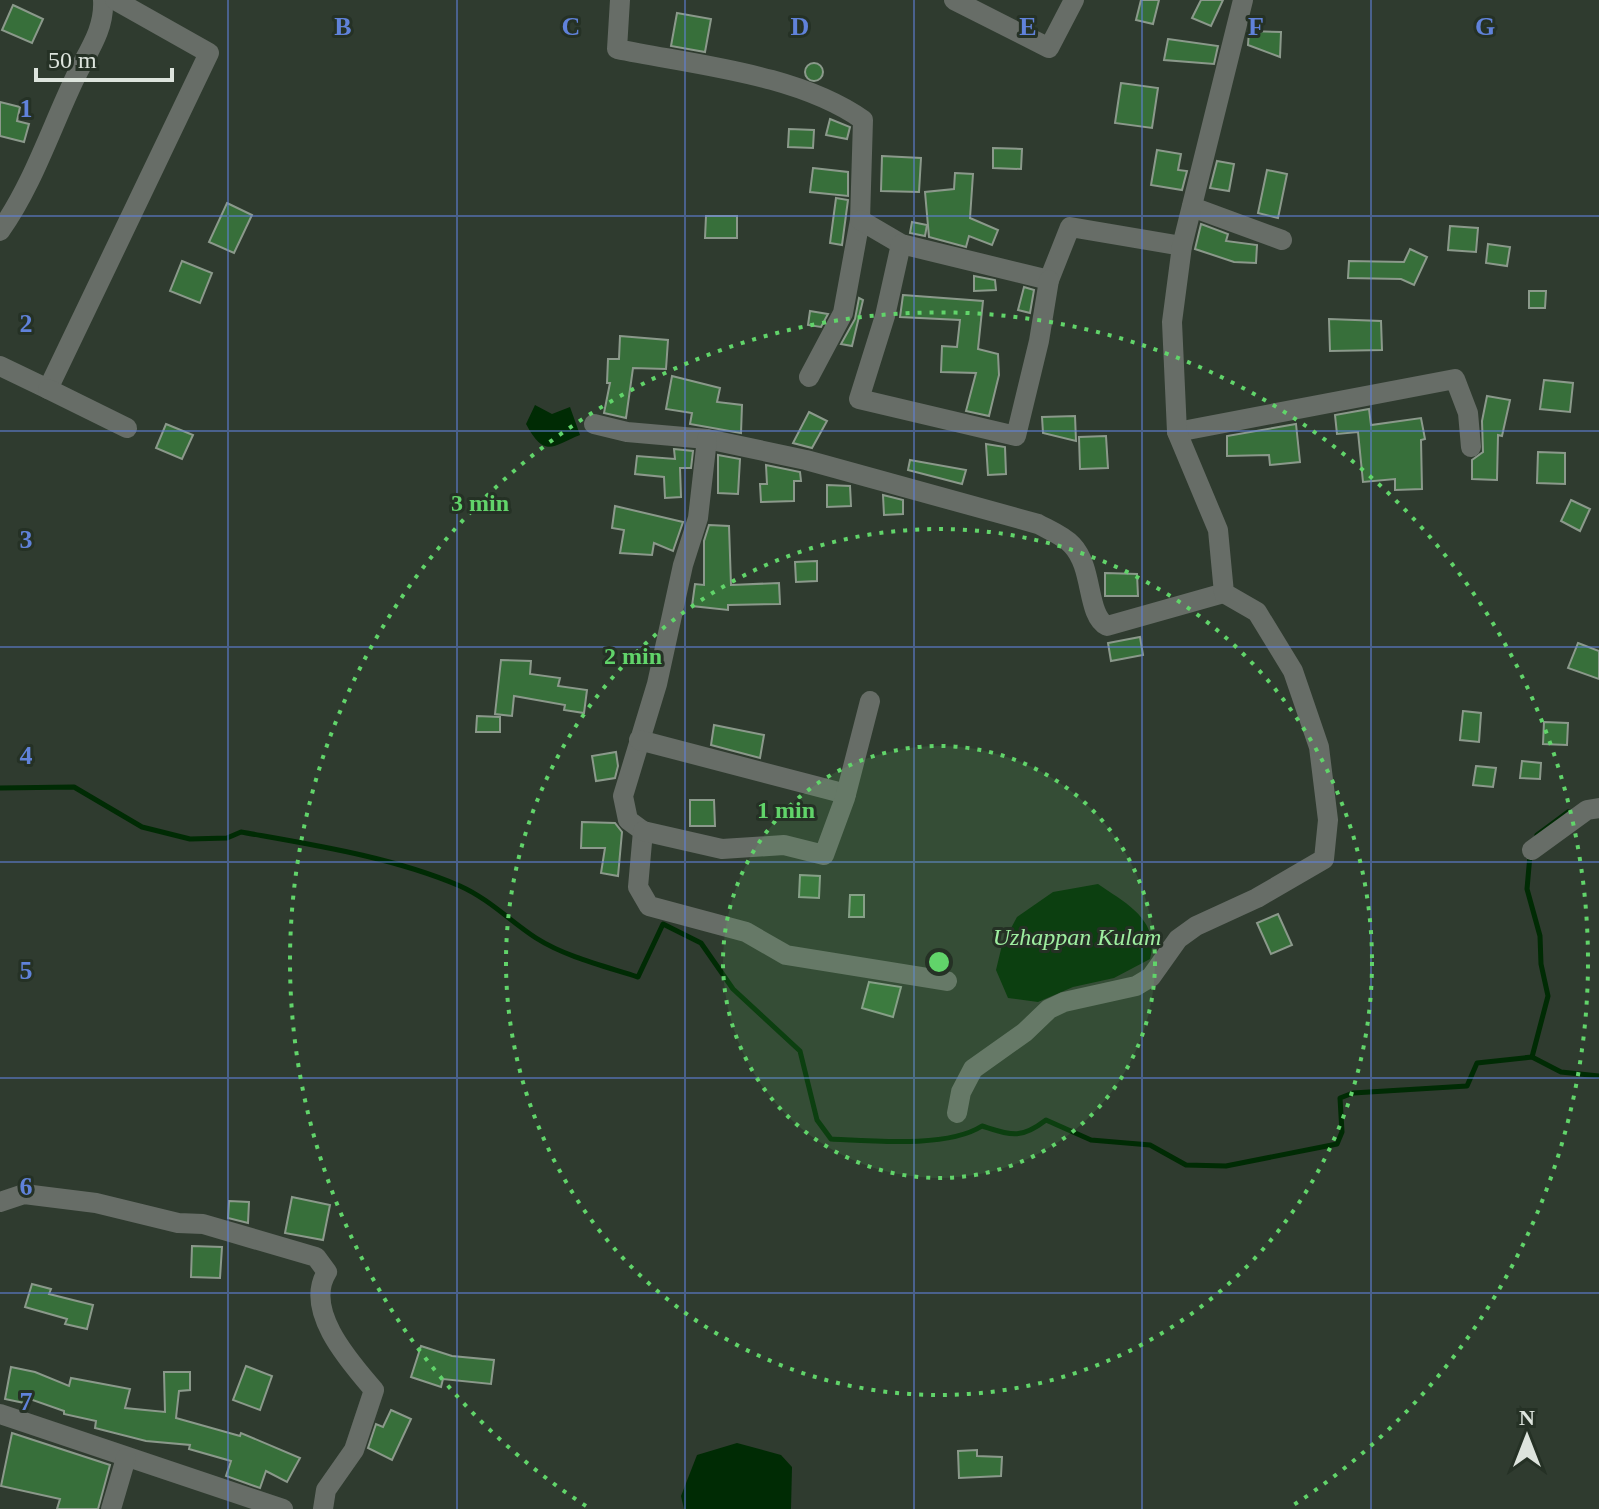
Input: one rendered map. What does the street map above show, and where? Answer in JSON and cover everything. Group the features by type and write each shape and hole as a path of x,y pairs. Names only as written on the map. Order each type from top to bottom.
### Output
{"street":[{"path":"0,231 56,125 97,34 104,16 103,0"},
{"path":"48,389 209,53 115,0"},
{"path":"620,0 617,49 782,83 843,106 863,120 860,220 843,313 809,377"},
{"path":"957,1 1049,48 1074,0"},
{"path":"1224,593 1218,530 1177,432 1172,322 1182,246 1243,0"},
{"path":"1192,207 1282,240"},
{"path":"860,220 901,244 1049,280"},
{"path":"901,244 885,316 859,399 1016,436 1039,341 1049,280 1070,227 1182,246"},
{"path":"0,366 127,428"},
{"path":"1177,432 1455,379 1468,413 1471,447"},
{"path":"594,424 627,432 707,439 806,460 1038,524 1072,544 1090,574 1097,617 1107,626 1224,593 1257,612 1293,671 1319,747 1328,820 1324,859 1257,898 1196,926 1168,950 1151,977 1136,986 1064,1002 1049,1009 1025,1032 973,1069 961,1092 957,1113"},
{"path":"707,439 698,518 683,565 667,649 623,796 628,820 643,831 722,849 784,845 824,855 846,794 870,701"},
{"path":"639,740 846,794"},
{"path":"1532,850 1587,810 1599,808"},
{"path":"643,831 638,887 649,906 746,932 786,955 947,981"},
{"path":"0,1202 24,1194 96,1203 178,1223 203,1224 316,1257 327,1272 320,1283 321,1299 333,1340 374,1390 354,1450 326,1490 323,1509"},
{"path":"0,1414 283,1509"},
{"path":"111,1509 126,1458"}],"water":[{"path":"535,405 552,414 570,407 580,435 556,446 544,446 526,424"},
{"name":"Uzhappan Kulam","path":"1098,884 1130,906 1146,923 1152,945 1150,959 1114,978 1073,987 1038,1002 1008,998 996,970 1002,945 1017,917 1053,892"},
{"path":"737,1443 781,1455 792,1467 791,1509 684,1509 681,1496 697,1455"}],"building":[{"path":"1141,0 1159,0 1153,24 1136,20"},
{"path":"1201,0 1223,0 1211,26 1192,18"},
{"path":"13,5 43,19 32,43 2,30"},
{"path":"677,13 711,19 705,52 671,46"},
{"path":"1249,31 1281,32 1280,57 1248,45"},
{"path":"1168,39 1218,46 1214,64 1164,60"},
{"path":"810,63 818,63 823,72 821,79 810,81 805,76 805,68"},
{"path":"1121,83 1158,88 1152,128 1115,123"},
{"path":"0,102 20,107 17,121 29,124 24,142 0,136"},
{"path":"830,119 850,127 847,139 826,135"},
{"path":"789,129 814,130 813,148 788,147"},
{"path":"993,148 1022,149 1021,169 993,168"},
{"path":"1157,150 1181,154 1178,170 1187,171 1182,190 1151,185"},
{"path":"882,156 921,158 919,192 881,191"},
{"path":"1217,161 1234,164 1229,191 1210,188"},
{"path":"813,168 848,172 848,196 810,192"},
{"path":"1267,170 1287,174 1278,218 1258,213"},
{"path":"955,173 973,174 970,218 998,230 992,245 969,236 966,247 929,237 925,192 954,189"},
{"path":"836,198 848,200 842,245 830,243"},
{"path":"227,203 252,215 234,253 209,242"},
{"path":"706,216 737,216 737,238 705,238"},
{"path":"912,222 927,225 925,236 910,233"},
{"path":"1201,224 1228,234 1226,241 1257,245 1256,263 1234,262 1195,249"},
{"path":"1450,226 1478,228 1476,252 1448,250"},
{"path":"1488,244 1510,247 1507,266 1486,263"},
{"path":"1410,249 1427,257 1414,285 1401,279 1348,278 1349,261 1404,262"},
{"path":"182,261 212,273 200,303 170,291"},
{"path":"974,276 995,280 996,290 974,291"},
{"path":"1024,287 1034,290 1030,313 1018,310"},
{"path":"1529,291 1546,291 1545,308 1529,308"},
{"path":"903,295 983,301 978,349 998,354 999,375 989,416 966,411 976,373 941,372 942,346 957,347 960,320 900,317"},
{"path":"859,298 863,300 852,346 841,344 855,319"},
{"path":"810,311 828,314 821,327 808,325"},
{"path":"1329,319 1381,321 1382,350 1330,351"},
{"path":"620,336 668,340 666,369 633,368 626,418 604,413 610,383 607,383 608,359 619,359"},
{"path":"672,376 720,388 717,402 742,405 741,433 690,424 692,413 666,409"},
{"path":"1544,380 1573,383 1570,412 1540,409"},
{"path":"1487,396 1510,400 1502,436 1498,435 1497,480 1472,479 1472,460 1483,452 1482,421"},
{"path":"1369,409 1371,425 1421,418 1425,439 1421,440 1422,489 1395,490 1395,479 1363,482 1358,432 1337,434 1335,415"},
{"path":"809,412 827,421 812,448 793,443"},
{"path":"1075,416 1076,441 1043,433 1042,417"},
{"path":"166,424 193,435 182,459 156,448"},
{"path":"1296,424 1300,462 1270,465 1269,455 1227,456 1227,436"},
{"path":"1106,436 1108,468 1080,469 1079,437"},
{"path":"986,444 1005,447 1006,474 988,475"},
{"path":"674,449 693,451 691,468 680,468 681,497 665,498 664,477 635,474 637,456 675,459"},
{"path":"1538,452 1565,453 1565,484 1537,483"},
{"path":"718,455 740,459 738,494 718,493"},
{"path":"910,460 966,470 962,484 908,470"},
{"path":"766,465 800,472 801,481 794,481 794,501 761,502 760,484 767,484"},
{"path":"827,485 850,486 851,506 827,507"},
{"path":"883,495 903,500 903,514 884,515"},
{"path":"1571,500 1590,509 1580,531 1561,521"},
{"path":"615,506 683,522 673,551 654,543 652,555 620,553 624,530 612,528"},
{"path":"709,525 729,526 731,585 779,583 780,604 728,605 728,610 692,606 695,584 704,585 704,541"},
{"path":"817,561 817,581 796,582 795,562"},
{"path":"1105,573 1137,574 1138,596 1105,596"},
{"path":"1140,637 1143,655 1111,661 1108,643"},
{"path":"1578,643 1599,651 1599,679 1568,668"},
{"path":"501,660 531,661 530,674 560,678 558,686 587,690 584,713 564,710 565,705 514,696 512,716 495,714"},
{"path":"1463,711 1481,713 1479,742 1460,740"},
{"path":"477,716 500,717 500,732 476,732"},
{"path":"1544,722 1568,723 1567,745 1543,744"},
{"path":"714,725 764,735 760,758 711,745"},
{"path":"616,752 618,766 615,778 596,781 592,756"},
{"path":"1522,761 1541,763 1540,779 1520,778"},
{"path":"1476,766 1496,768 1493,787 1473,785"},
{"path":"690,800 714,800 715,826 690,826"},
{"path":"582,822 615,823 622,832 618,876 601,873 605,848 581,848"},
{"path":"800,875 820,876 819,898 799,897"},
{"path":"850,895 864,895 864,917 849,917"},
{"path":"1278,914 1292,945 1271,954 1257,923"},
{"path":"869,982 901,987 893,1017 862,1008"},
{"path":"292,1197 330,1205 323,1240 285,1233"},
{"path":"229,1201 249,1202 248,1223 228,1218"},
{"path":"192,1246 222,1247 220,1278 191,1277"},
{"path":"32,1284 51,1289 49,1294 93,1305 87,1329 65,1324 67,1319 25,1307"},
{"path":"421,1346 452,1356 494,1360 491,1384 443,1379 441,1387 411,1377"},
{"path":"246,1366 272,1376 260,1410 233,1400"},
{"path":"11,1367 35,1372 69,1386 71,1378 130,1389 125,1408 165,1412 164,1372 190,1372 190,1390 179,1391 176,1418 240,1436 241,1433 300,1458 287,1482 266,1471 260,1488 226,1476 231,1461 189,1449 190,1445 146,1441 95,1428 96,1421 64,1414 64,1411 30,1399 29,1404 5,1399"},
{"path":"391,1410 411,1419 392,1460 368,1448 376,1424 383,1427"},
{"path":"12,1433 110,1465 98,1509 57,1509 60,1499 1,1486"},
{"path":"977,1450 977,1456 1002,1457 1001,1476 959,1478 958,1451"}],"waterway":[{"path":"0,788 74,787 142,827 190,839 227,838 241,832 407,867 471,891 536,938 560,951 638,977 663,924 701,943 733,989 800,1051 817,1120 831,1139 888,1142 930,1140 950,1138 982,1126 1015,1134 1029,1131 1046,1120 1091,1140 1150,1145 1186,1165 1226,1166 1337,1144 1342,1132 1340,1098 1353,1093 1467,1086 1477,1063 1532,1057 1548,996 1541,964 1540,936 1527,889 1530,855"},
{"path":"1537,835 1568,812"},
{"path":"1532,1057 1561,1072 1599,1076"}]}
